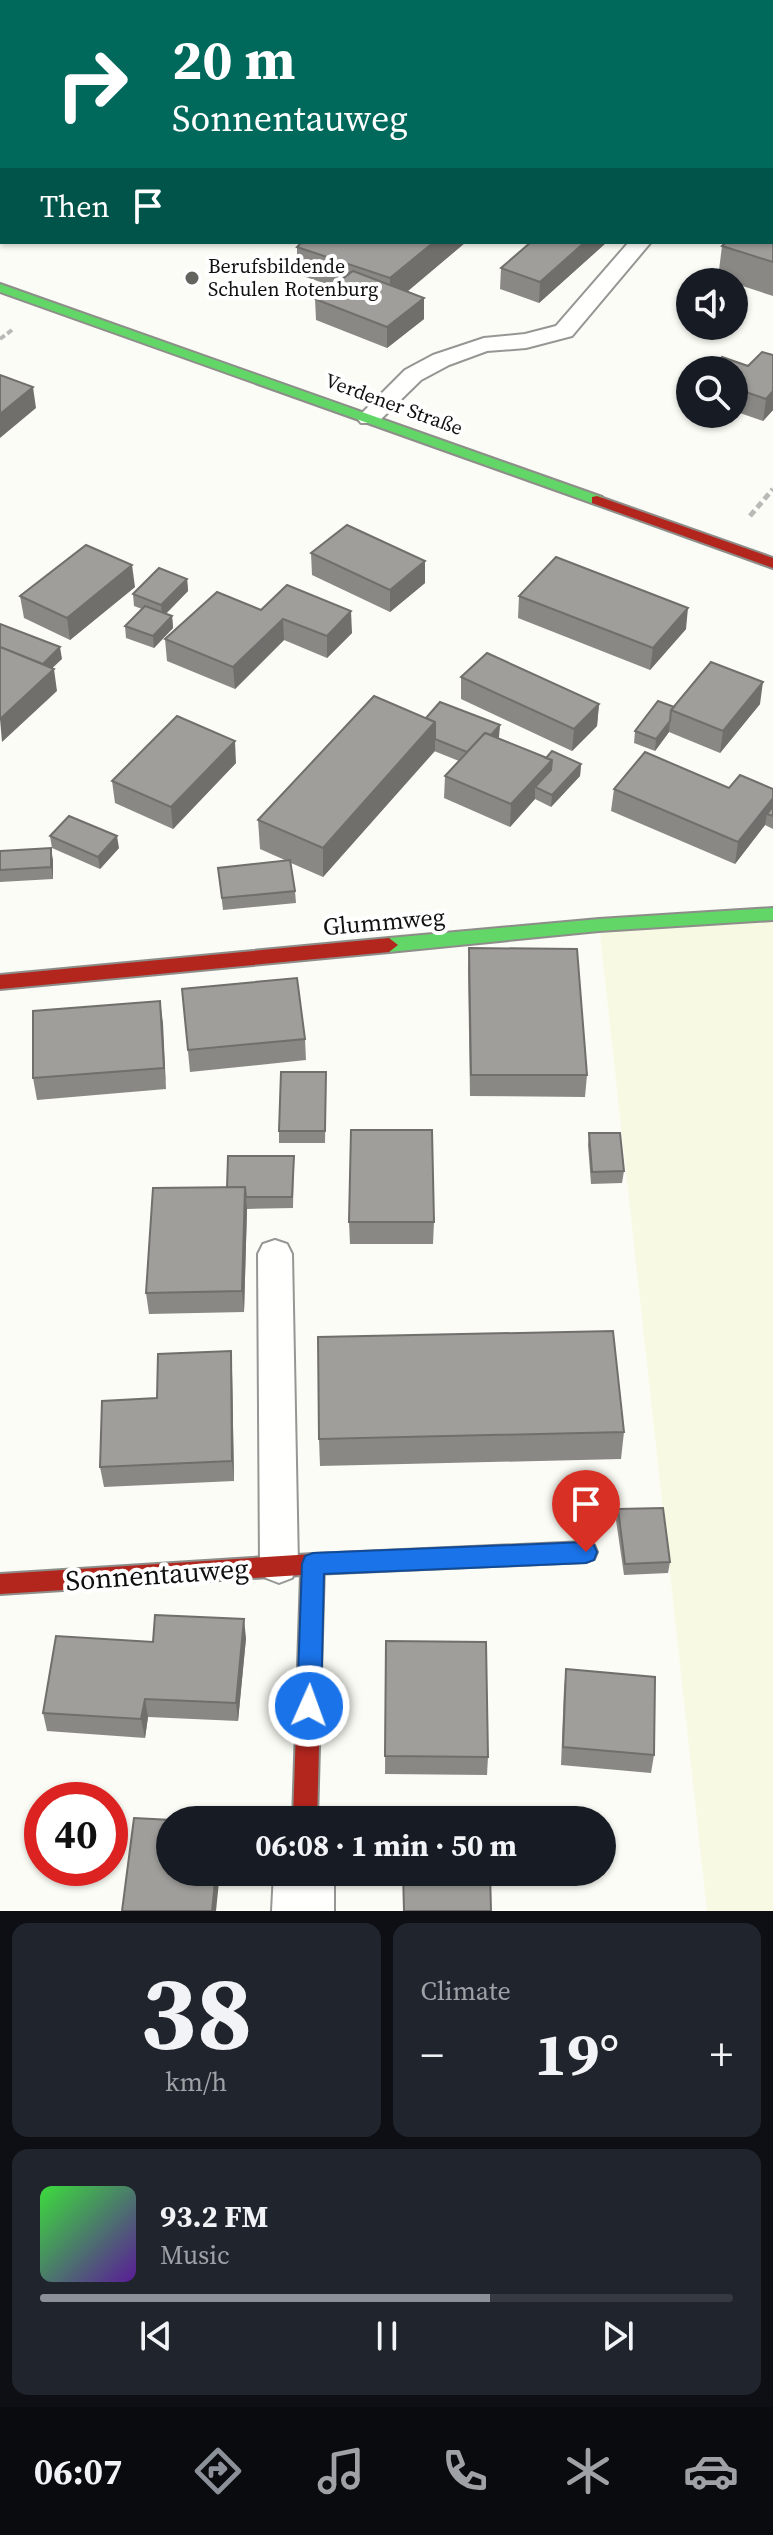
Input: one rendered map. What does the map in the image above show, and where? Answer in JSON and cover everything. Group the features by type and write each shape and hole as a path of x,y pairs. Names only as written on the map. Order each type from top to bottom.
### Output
{"street":[{"name":"Verdener Straße","path":"0,288 773,563"},
{"name":"Glummweg","path":"0,982 599,925 773,914"},
{"name":"Sonnentauweg","path":"0,1584 296,1565 586,1552"},
{"path":"296,1565 305,1806"},
{"path":"303,1911 304,1886"}],"lane":[{"path":"369,418 413,375 441,360 484,345 526,341 564,331 638,244"},
{"path":"275,1254 296,1565"}],"path":[{"path":"749,517 773,489"}],"green space":[{"path":"773,914 773,1911 707,1911 599,925"}],"building":[{"path":"300,244 432,244 390,278 297,247"},
{"path":"529,244 583,244 540,282 501,268"},
{"path":"773,244 773,262 722,246"},
{"path":"353,271 424,298 387,327 315,299"},
{"path":"762,352 773,355 773,391 766,399 748,393 748,366"},
{"path":"0,375 33,387 0,414"},
{"path":"347,525 425,561 390,590 311,553"},
{"path":"86,545 132,565 67,618 20,596"},
{"path":"556,557 688,608 653,648 519,596"},
{"path":"159,568 187,579 161,605 133,594"},
{"path":"287,585 351,611 327,636 283,619 233,667 165,639 217,592 261,610"},
{"path":"145,606 172,616 153,636 125,626"},
{"path":"0,624 60,647 43,664 0,647"},
{"path":"0,647 54,669 0,719"},
{"path":"487,653 599,704 574,729 461,677"},
{"path":"711,662 763,682 723,731 671,710"},
{"path":"374,696 435,722 323,848 258,820"},
{"path":"658,701 674,707 670,721 656,739 635,731"},
{"path":"440,702 500,725 491,735 485,733 467,752 435,739 435,722 426,718"},
{"path":"177,716 235,741 171,807 112,781"},
{"path":"485,733 552,760 511,804 445,776"},
{"path":"552,751 581,764 552,795 535,787 551,770 552,760 546,758"},
{"path":"645,752 729,788 740,775 773,789 773,798 738,842 614,789"},
{"path":"69,816 117,836 98,857 50,836"},
{"path":"51,848 51,867 0,870 0,851"},
{"path":"290,860 295,891 222,898 218,868"},
{"path":"469,948 577,949 587,1075 471,1075"},
{"path":"297,978 305,1039 188,1050 182,989"},
{"path":"160,1001 164,1068 33,1078 33,1011"},
{"path":"281,1072 326,1072 325,1131 279,1131"},
{"path":"351,1130 432,1130 434,1222 349,1222"},
{"path":"589,1133 620,1133 624,1171 592,1172"},
{"path":"228,1156 294,1156 292,1197 246,1197 245,1187 227,1188"},
{"path":"245,1187 242,1291 146,1293 153,1188"},
{"path":"613,1331 624,1432 319,1439 318,1337"},
{"path":"231,1351 232,1461 100,1467 102,1401 157,1398 158,1354"},
{"path":"663,1508 670,1562 625,1564 618,1509"},
{"path":"155,1615 244,1619 236,1703 145,1699 141,1719 43,1713 56,1636 153,1642"},
{"path":"386,1641 486,1642 488,1757 385,1756"},
{"path":"566,1669 655,1677 654,1755 563,1747"},
{"path":"134,1818 156,1819 156,1886 215,1886 212,1911 122,1911 125,1886 128,1886"},
{"path":"403,1886 490,1886 491,1911 404,1911"}],"traffic: fast":[{"path":"0,288 597,500"},
{"path":"389,945 599,925 773,914"}],"traffic: slow":[{"path":"313,1564 586,1552"}],"traffic: jam":[{"path":"597,500 773,563"},
{"path":"0,982 389,945"},
{"path":"0,1584 313,1564 305,1806"}],"place":[{"name":"Berufsbildende Schulen Rotenburg","path":"192,278"}],"route":[{"path":"309,1706 313,1564 586,1552"}]}
